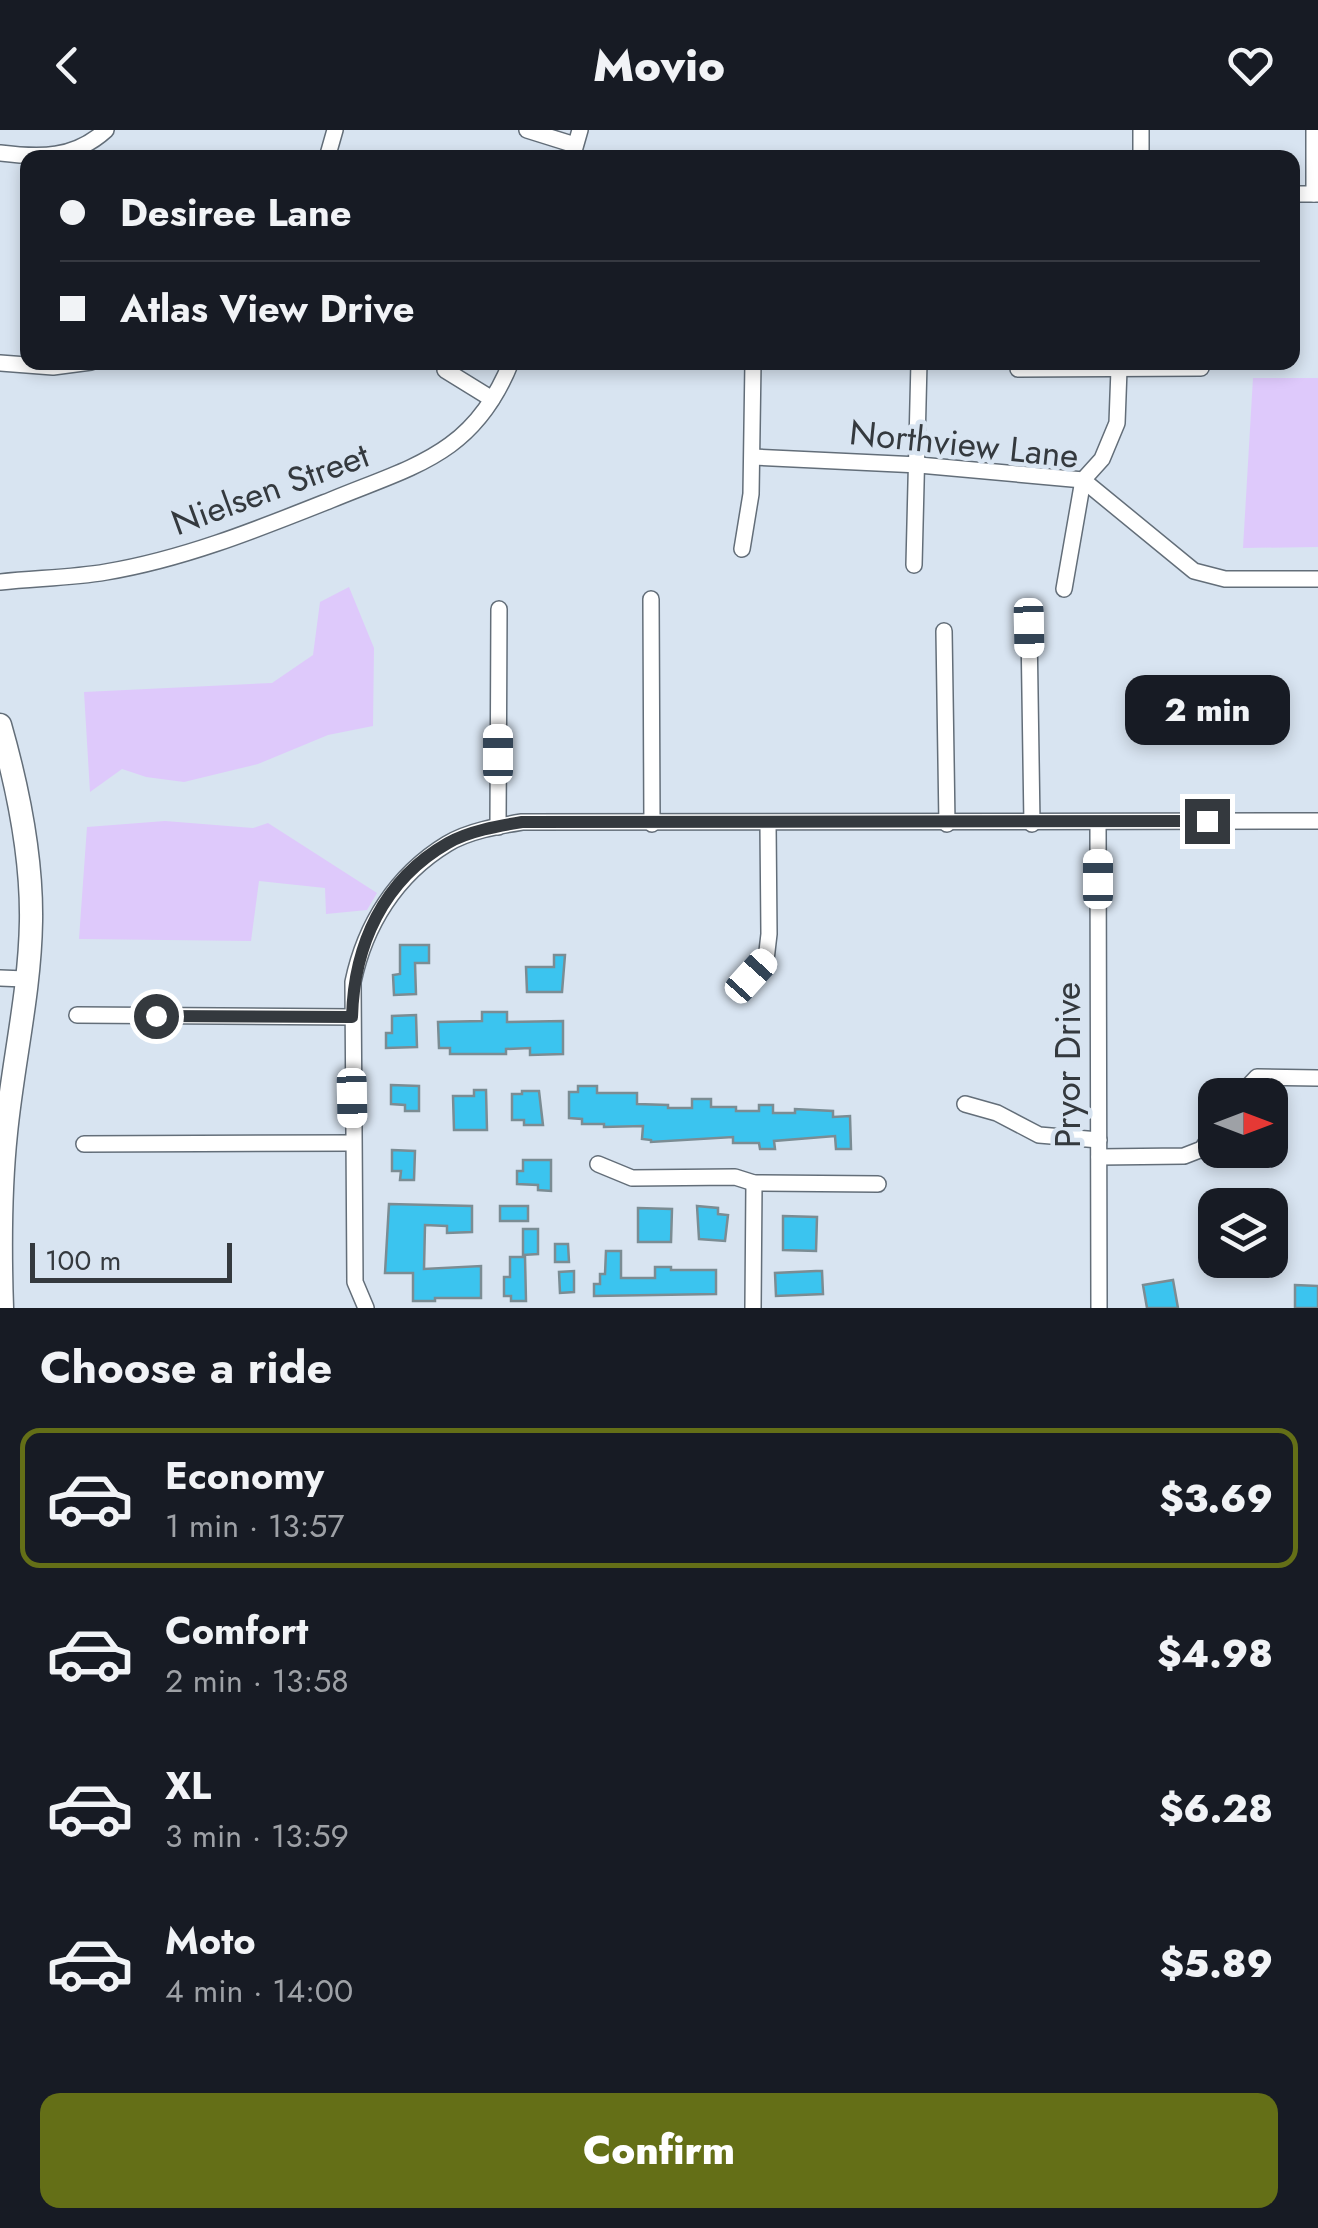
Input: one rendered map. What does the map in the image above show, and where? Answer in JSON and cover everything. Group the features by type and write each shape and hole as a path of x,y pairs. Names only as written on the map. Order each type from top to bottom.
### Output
{"main road":[{"path":"0,725 29,871 31,923 0,1205 2,1308"}],"street":[{"path":"72,150 106,130"},
{"path":"527,130 576,144"},
{"path":"1314,130 1316,194"},
{"path":"445,370 492,399"},
{"name":"Nielsen Street","path":"0,582 109,572 242,536 421,465 467,431 492,399 507,370"},
{"path":"742,549 752,494 752,370"},
{"path":"914,565 919,370"},
{"path":"1064,589 1083,480 1102,459 1114,434 1120,402 1119,370"},
{"name":"Northview Lane","path":"753,456 919,465 1083,480 1194,570 1224,579 1318,579"},
{"path":"651,599 652,824"},
{"path":"498,826 499,608"},
{"path":"1029,628 1032,824"},
{"path":"944,631 947,824"},
{"path":"366,1308 355,1282 353,982 360,950 380,909 407,876 449,842 522,822 1318,821"},
{"name":"Pryor Drive","path":"1098,822 1099,1308"},
{"path":"751,976 766,960 769,934 768,824"},
{"path":"0,978 25,979"},
{"path":"77,1015 352,1017"},
{"path":"1257,1078 1318,1078"},
{"path":"965,1104 998,1114 1039,1135 1099,1140"},
{"path":"84,1144 353,1144"},
{"path":"1099,1158 1184,1156 1198,1151"},
{"path":"598,1164 632,1178 735,1176 754,1183 878,1184"},
{"path":"753,1308 754,1183"}],"shaded area":[{"path":"1253,378 1318,378 1318,547 1243,548"},
{"path":"349,587 374,648 373,726 328,735 258,764 184,782 122,769 90,792 84,692 272,683 313,655 320,602"},
{"path":"165,821 253,828 268,823 377,893 367,910 326,914 325,888 259,881 251,941 79,939 87,827"}],"building":[{"path":"400,945 429,945 429,963 415,963 416,994 394,995 393,975 400,974"},
{"path":"554,955 565,955 562,992 527,992 526,967 554,967"},
{"path":"482,1012 507,1012 507,1022 563,1021 563,1054 530,1055 530,1048 506,1049 506,1054 450,1054 450,1048 439,1048 438,1022 482,1021"},
{"path":"416,1015 417,1047 386,1048 386,1033 392,1033 392,1016"},
{"path":"391,1085 419,1086 419,1111 405,1111 405,1105 391,1104"},
{"path":"578,1086 597,1086 597,1093 637,1093 637,1104 668,1108 692,1108 692,1099 711,1099 711,1107 736,1107 736,1111 759,1111 759,1105 773,1105 773,1113 795,1113 795,1109 833,1111 833,1117 850,1116 851,1149 836,1149 835,1136 774,1141 775,1149 760,1149 759,1143 733,1143 733,1137 651,1142 642,1139 643,1126 604,1127 569,1118 569,1092 578,1092"},
{"path":"474,1090 486,1090 487,1130 454,1130 453,1096 474,1096"},
{"path":"539,1091 543,1125 524,1125 524,1120 512,1120 512,1094"},
{"path":"392,1150 415,1151 414,1180 400,1180 401,1171 392,1171"},
{"path":"523,1160 551,1160 551,1191 538,1190 538,1185 517,1184 517,1171 523,1171"},
{"path":"389,1204 472,1206 472,1232 447,1233 447,1226 425,1225 424,1269 481,1266 481,1298 413,1301 413,1273 385,1273"},
{"path":"500,1206 528,1206 528,1221 500,1221"},
{"path":"697,1206 718,1208 718,1214 728,1215 725,1241 699,1239"},
{"path":"638,1208 672,1209 671,1242 638,1242"},
{"path":"783,1216 817,1217 816,1251 783,1250"},
{"path":"523,1229 538,1229 538,1254 523,1255"},
{"path":"555,1244 568,1244 569,1262 555,1262"},
{"path":"606,1251 621,1251 621,1278 655,1278 655,1267 716,1270 716,1294 594,1296 594,1284 600,1284 600,1274 605,1274"},
{"path":"510,1257 525,1257 526,1301 511,1301 511,1296 504,1296 504,1277 510,1277"},
{"path":"574,1271 574,1292 560,1293 559,1272"},
{"path":"822,1271 823,1294 776,1296 775,1273"},
{"path":"1173,1280 1178,1308 1147,1308 1143,1285"},
{"path":"1295,1285 1318,1286 1318,1308 1295,1308"}],"route":[{"path":"156,1016 352,1017 353,982 360,950 380,909 407,876 449,842 498,826 522,822 1207,821"}]}
